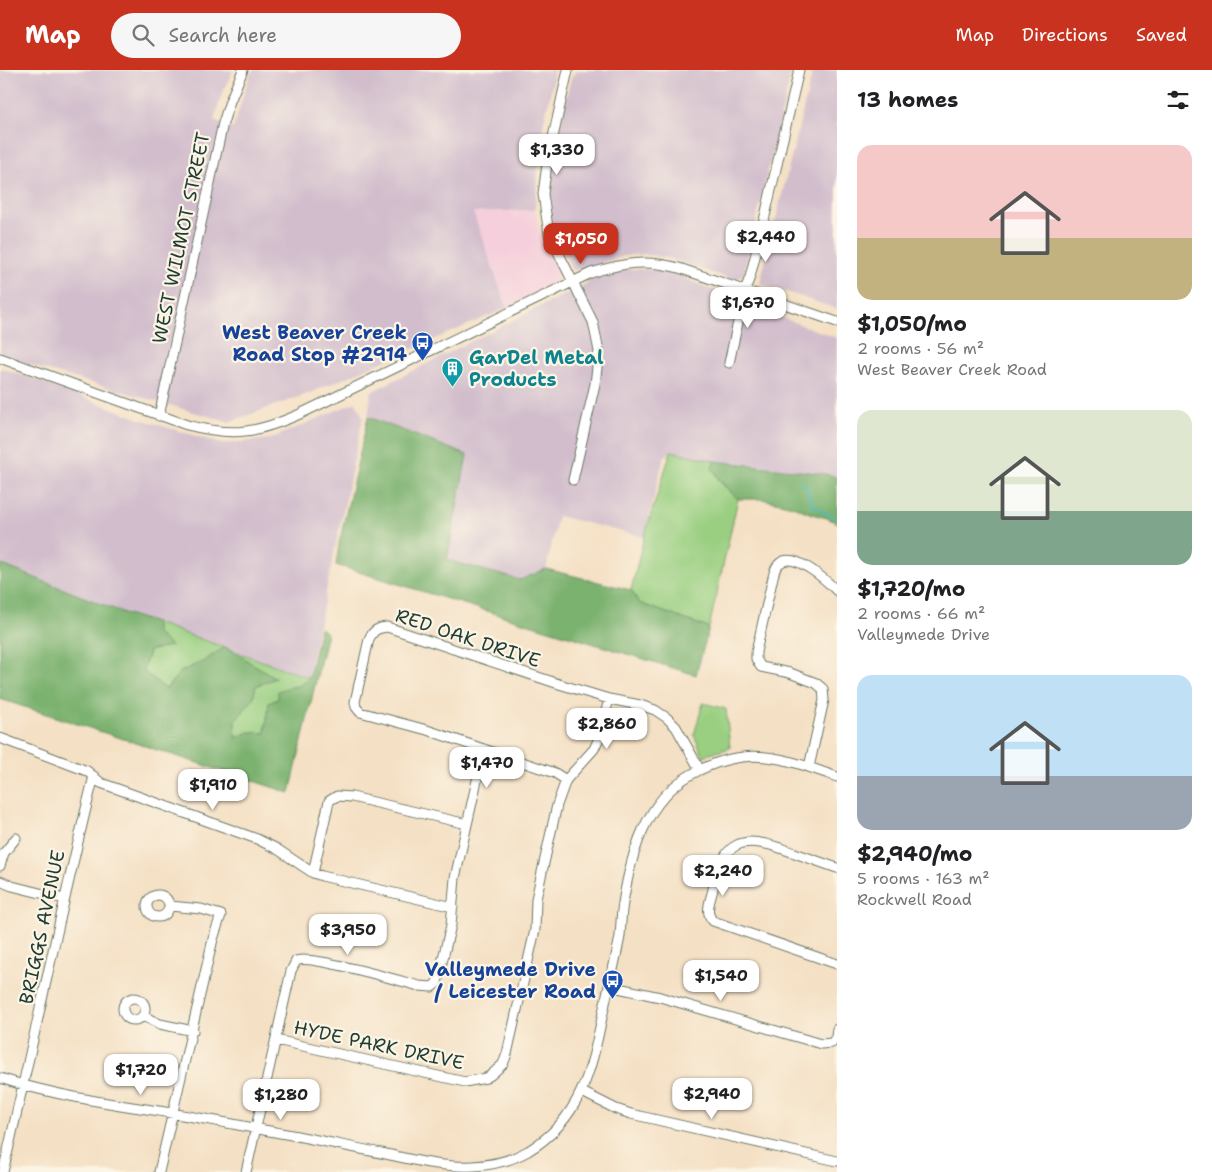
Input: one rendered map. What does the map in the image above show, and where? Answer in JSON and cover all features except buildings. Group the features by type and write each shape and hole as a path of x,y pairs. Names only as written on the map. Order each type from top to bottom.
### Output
{"street":[{"name":"WEST WILMOT STREET","path":"159,416 223,123 243,70"},
{"path":"568,70 542,194 549,234 593,322 599,351 595,384 574,480"},
{"path":"729,363 799,70"},
{"path":"0,358 159,416 210,431 244,432 269,426 300,414 609,267 642,262 665,264 837,322"},
{"path":"809,767 824,700 823,689 816,683 790,673 761,667 756,659 756,652 772,577 775,568 780,562 785,560 791,561 810,568 823,577 837,591"},
{"name":"RED OAK DRIVE","path":"566,780 555,773 427,730 360,712 356,708 355,702 372,632 379,628 387,627 559,684 655,710 676,727 700,770"},
{"name":"HYDE PARK DRIVE","path":"276,1040 464,1082 486,1078 503,1064 514,1028 535,930 536,899 557,804 566,780 594,748 599,738 609,699"},
{"path":"0,738 87,771 101,783 256,839 278,850 313,873 453,907"},
{"path":"246,1172 293,964 299,959 324,963 419,986 432,987 437,983 452,925 455,878 484,749"},
{"path":"0,1078 24,1086 91,1100 256,1128 443,1165 474,1169 511,1159 546,1139 558,1128 582,1092 596,1046 635,850 642,829 656,806 682,780 700,770 718,762 750,756 764,756 809,767 837,777"},
{"name":"BRIGGS AVENUE","path":"3,1172 24,1086 64,899 94,776"},
{"path":"313,873 329,801 337,796 352,797 467,824"},
{"path":"0,866 4,853 16,838"},
{"path":"837,868 768,844 746,841 737,844 729,850 722,861 717,873 708,910 709,918 712,921 837,964"},
{"path":"0,880 4,883 64,899"},
{"path":"159,1172 213,939 221,914 185,906 170,906"},
{"path":"609,986 660,997 821,1044 832,1043 837,1029"},
{"path":"143,1016 160,1024 193,1031"},
{"path":"582,1092 616,1109 631,1114 837,1161"}],"shaded area":[{"path":"0,70 233,70 223,91 214,120 233,129 250,74 253,70 553,70 553,81 539,144 535,210 473,212 507,308 310,393 229,422 39,368 0,354"},
{"path":"577,70 792,70 743,275 734,280 668,258 644,254 624,256 584,269 572,270 549,218 547,183 571,78"},
{"path":"813,70 837,70 837,309 760,283"},
{"path":"535,210 540,234 558,274 556,280 559,282 507,308 472,212"},
{"path":"628,269 666,270 747,305 837,338 837,477 715,461 671,451 664,457 644,537 558,516 546,569 520,580 447,560 368,417 371,392 593,280"},
{"path":"0,368 35,379 140,419 222,444 270,439 356,402 363,417 308,677 124,613 0,564"}],"green space":[{"path":"368,417 467,455 447,560 520,580 546,569 631,590 639,603 709,628 696,675 336,565 339,544"},
{"path":"671,451 715,461 712,468 720,482 738,499 709,628 639,603 631,590 644,537"},
{"path":"715,461 837,477 837,523 793,506 762,499 738,499 721,482 712,468"},
{"path":"0,564 124,613 156,623 156,633 171,646 149,651 143,671 166,689 180,672 204,661 225,647 276,678 256,686 253,699 235,721 235,738 250,732 265,733 269,703 278,699 278,691 299,686 309,678 320,628 327,633 290,793 0,699"},
{"path":"156,623 224,647 204,661 180,672 166,689 143,671 155,633"},
{"path":"227,649 310,678 299,686 290,687 278,699 269,703 265,733 250,732 235,738 235,721 253,699 256,686 275,678"},
{"path":"703,703 726,709 730,748 703,756 694,735"}],"waterway":[{"path":"801,480 807,487 812,505 837,519"}],"place":[{"name":"West Beaver Creek Road Stop #2914","path":"423,362"},
{"name":"GarDel Metal Products","path":"453,387"},
{"name":"Valleymede Drive / Leicester Road","path":"612,999"}]}
